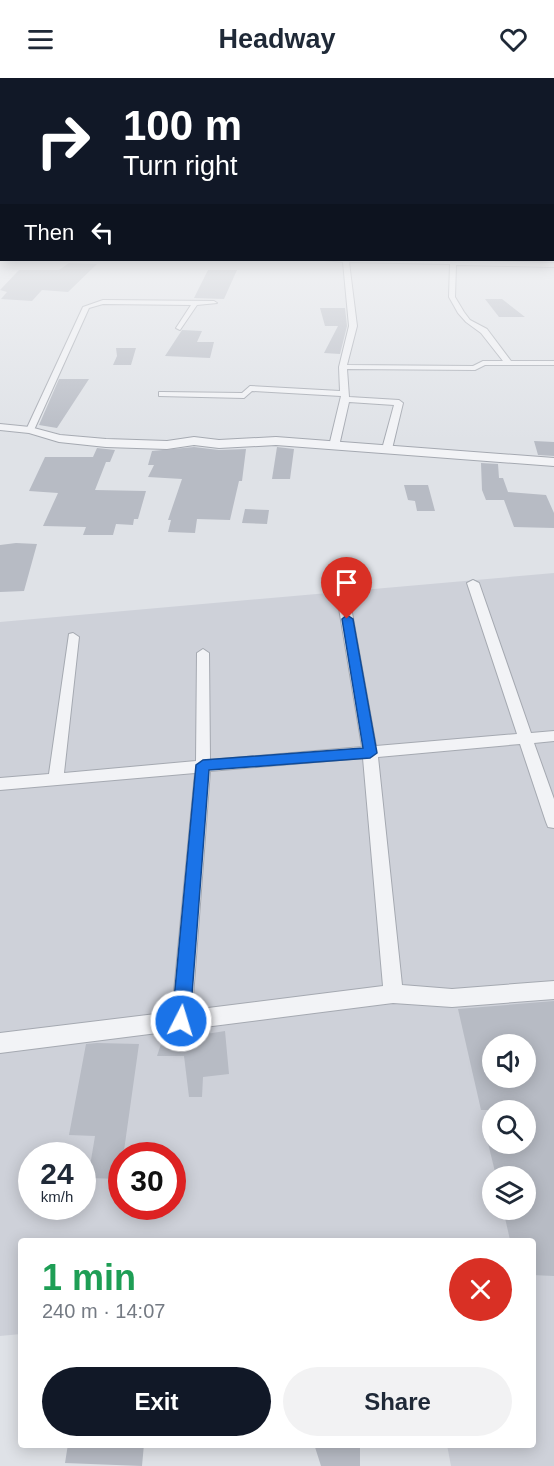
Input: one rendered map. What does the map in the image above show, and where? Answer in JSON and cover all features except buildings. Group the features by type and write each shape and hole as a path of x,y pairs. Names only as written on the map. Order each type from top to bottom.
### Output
{"street":[{"path":"30,430 84,311"},
{"path":"180,328 190,311"},
{"path":"334,446 345,396 343,367 353,326 352,311"},
{"path":"460,311 468,321 484,331 508,363"},
{"path":"343,367 475,368 480,363 554,363"},
{"path":"162,394 244,396 250,388 399,403 387,449"},
{"path":"0,427 30,430 77,440 167,446 194,441 219,444 276,441 554,462"},
{"path":"473,583 554,822"},
{"path":"343,596 370,753 393,994"},
{"path":"56,779 73,637"},
{"path":"181,1021 203,765 203,653"},
{"path":"0,784 554,736"},
{"path":"0,1043 393,994 452,998 554,990"}],"shaded area":[{"path":"554,573 554,1466 451,1466 448,1448 536,1448 536,1238 18,1238 18,1334 0,1336 0,622"}],"route":[{"path":"181,1021 203,765 370,753 347,619"}]}
